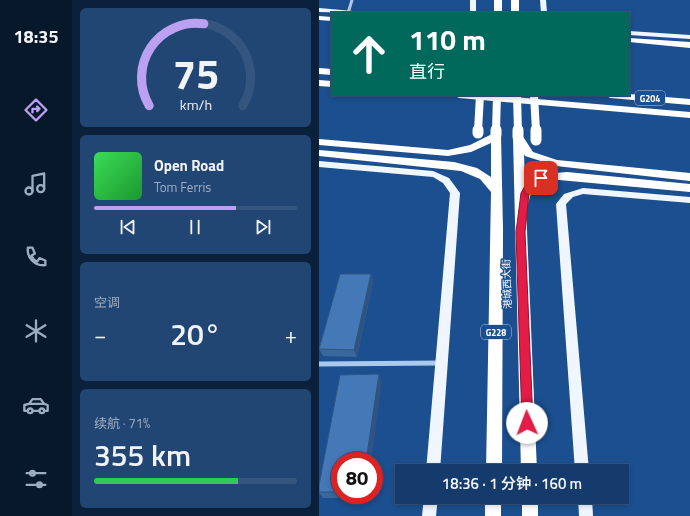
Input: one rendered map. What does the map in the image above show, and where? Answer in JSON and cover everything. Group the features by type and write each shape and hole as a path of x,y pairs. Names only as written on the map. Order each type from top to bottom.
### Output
{"highway":[{"path":"498,0 498,12"},
{"path":"515,0 515,12"},
{"path":"319,18 331,19"},
{"path":"319,23 331,24"},
{"path":"630,40 690,45"},
{"path":"630,48 690,52"},
{"path":"319,70 331,72"},
{"path":"319,83 331,84"},
{"name":"G204","path":"471,96 690,115"},
{"path":"472,149 478,138 480,96"},
{"name":"港城西大街","path":"494,464 497,96"},
{"name":"港城西大街","path":"517,96 529,464"},
{"path":"534,96 536,140 539,152 546,161"},
{"name":"G204","path":"621,96 690,102"},
{"path":"319,142 448,153 472,149 496,135"},
{"path":"518,137 529,154 546,161 569,165 690,177"},
{"path":"319,153 454,166 469,169 487,178 497,192"},
{"path":"521,232 525,193 529,186 541,178 549,176 567,176 690,188"},
{"path":"493,504 493,516"},
{"path":"530,504 530,516"}],"main road":[{"path":"473,0 473,12"},
{"path":"543,0 545,12"},
{"path":"319,10 338,12"},
{"path":"630,33 690,37"},
{"path":"319,164 433,174 446,180 451,185 455,193 434,464"},
{"path":"581,464 561,204 566,196 583,191 690,200"},
{"path":"429,516 430,504"},
{"path":"585,504 586,516"}],"street":[{"path":"348,12 352,0"},
{"path":"319,364 441,362"}],"building":[{"path":"340,274 371,274 354,350 319,349"},
{"path":"379,374 367,452 331,452 331,492 319,492 319,485 340,375"}],"route":[{"path":"527,423 521,232 525,193 534,181 541,178"}]}
